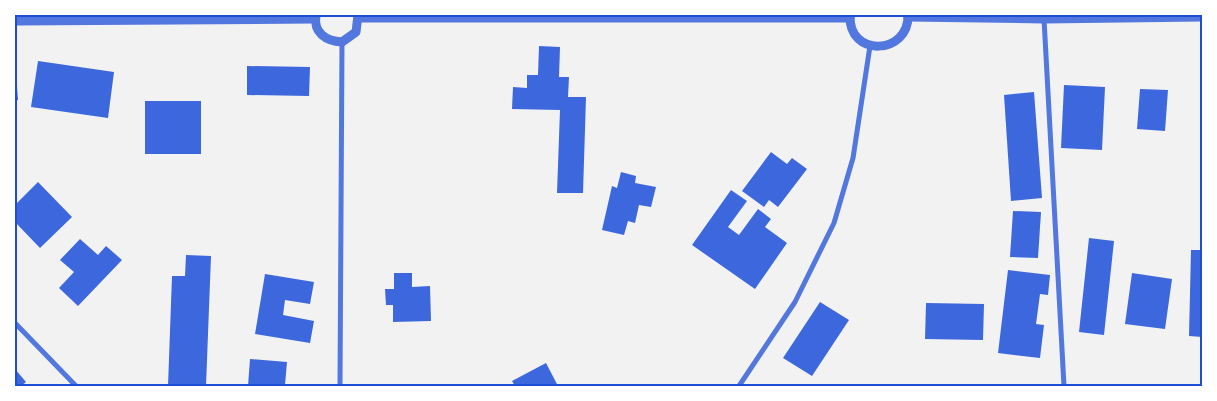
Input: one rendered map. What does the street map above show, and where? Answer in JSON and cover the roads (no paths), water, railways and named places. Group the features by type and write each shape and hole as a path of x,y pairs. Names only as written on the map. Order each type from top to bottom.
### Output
{"street":[{"path":"15,21 316,17 320,34 332,41 342,42 356,32 359,17 850,16 850,27 854,35 870,46 884,47 896,41 905,30 908,16 1044,19 1202,17"},
{"path":"1044,19 1064,386"},
{"path":"340,386 342,42"},
{"path":"739,386 795,302 834,223 853,158 870,46"},
{"path":"15,323 76,386"}]}
